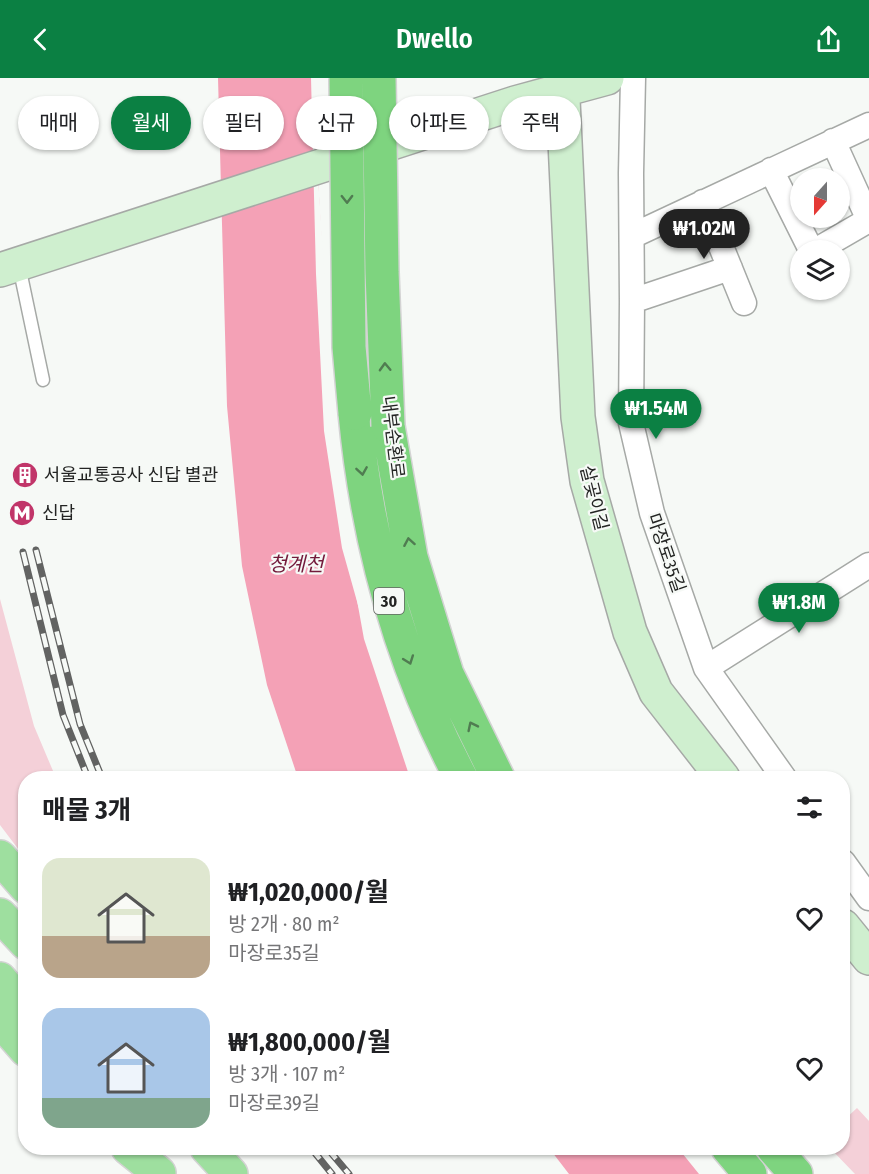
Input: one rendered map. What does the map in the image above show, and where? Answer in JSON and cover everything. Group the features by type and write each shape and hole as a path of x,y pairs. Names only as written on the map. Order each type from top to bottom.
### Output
{"highway":[{"name":"내부순환로","path":"346,78 349,347 359,455 372,531 390,603 421,692 458,771"},
{"name":"내부순환로","path":"379,78 382,272 388,426 411,557 447,674 495,771"},
{"path":"734,1155 750,1174"},
{"path":"780,1155 795,1174"}],"main road":[{"path":"10,267 515,103 563,83 607,78"},
{"name":"살곶이길","path":"563,83 578,417 587,481 630,632 656,692 718,771"},
{"path":"0,857 18,878"},
{"path":"0,915 18,934"},
{"path":"850,934 869,957"},
{"path":"0,979 18,1000"},
{"path":"0,1020 18,1041"},
{"path":"137,1155 159,1173"},
{"path":"144,1155 159,1173"}],"street":[{"name":"마장로35길","path":"633,78 631,423 652,513 706,668 779,771"},
{"path":"632,236 869,125"},
{"path":"833,141 869,220 834,240"},
{"path":"771,170 806,240"},
{"path":"703,202 744,303"},
{"path":"632,301 730,268"},
{"path":"706,668 869,565"},
{"path":"850,872 869,898"}],"lane":[{"path":"10,267 26,298 34,364 43,380"}],"shaded area":[{"path":"0,599 34,726 53,771 18,771 18,849 0,825"},
{"path":"857,1108 869,1121 869,1174 855,1174 837,1155 850,1155 850,1114"}],"water":[{"name":"청계천","path":"218,78 312,78 313,96 296,96 296,150 316,150 336,484 364,639 408,771 296,771 267,685 242,566 227,406 220,150 284,150 284,96 218,96"},
{"path":"554,1155 684,1155 699,1174 569,1174"}],"pier":[{"path":"311,78 315,78 316,96 311,96"},
{"path":"313,150 317,150 339,484 365,630 342,548 324,431"}],"railway":[{"path":"36,550 80,724 99,771"},
{"path":"23,552 63,715 85,771"},
{"path":"317,1155 332,1174"},
{"path":"333,1155 349,1174"}],"place":[{"name":"서울교통공사 신답 별관","path":"25,475"},
{"name":"신답","path":"22,513"}]}
